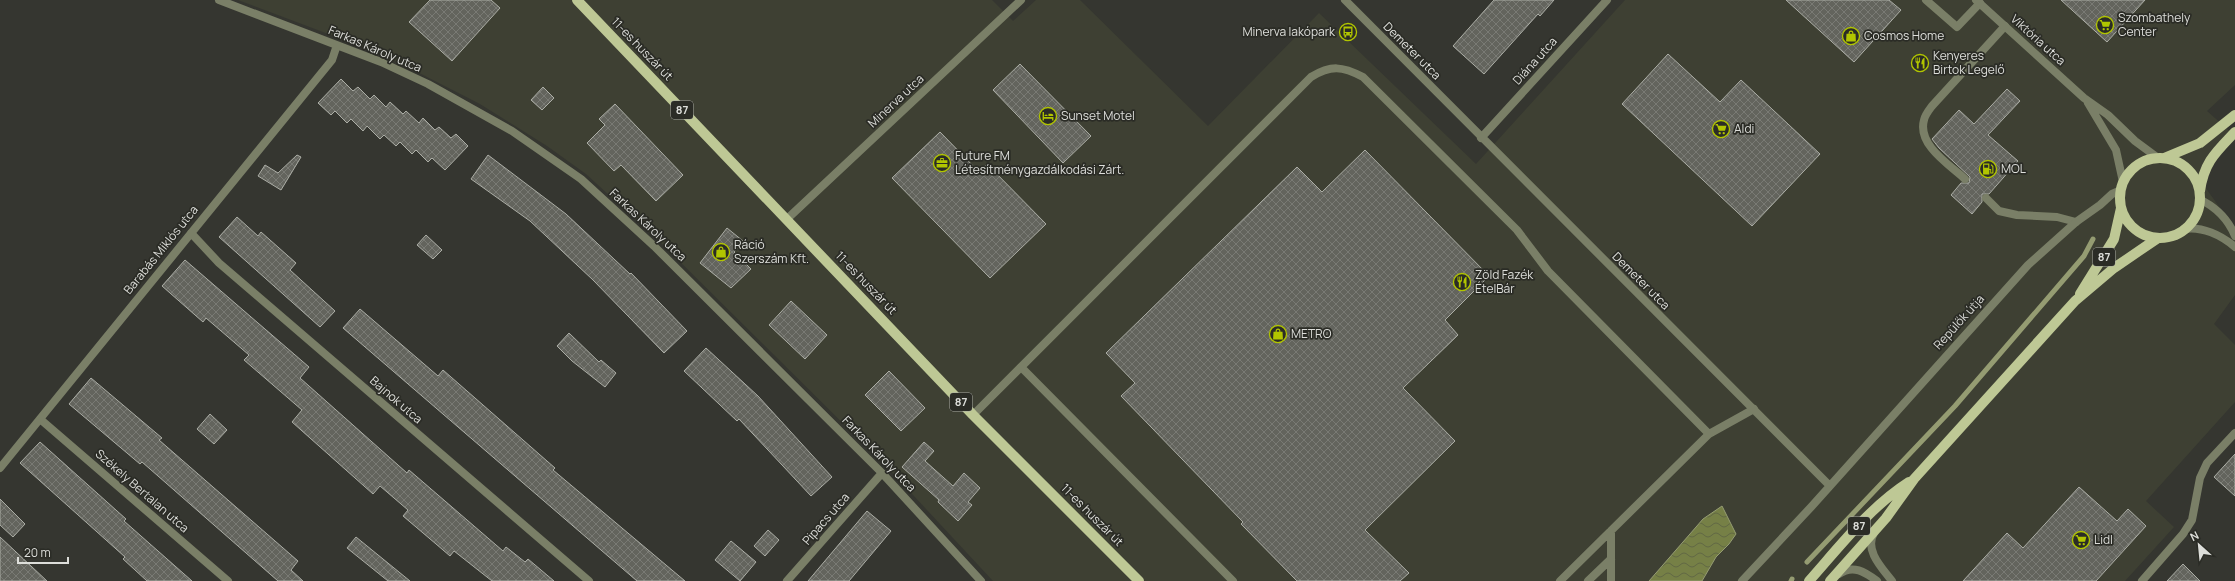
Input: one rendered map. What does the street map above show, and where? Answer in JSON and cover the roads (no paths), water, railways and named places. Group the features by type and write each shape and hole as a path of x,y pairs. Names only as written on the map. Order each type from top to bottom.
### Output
{"main road":[{"name":"11-es huszár út","path":"577,0 973,415 1139,581"},
{"path":"2122,186 2129,173 2137,165 2161,158 2200,143 2235,115"},
{"name":"87","path":"1830,581 1878,527 1914,479 2075,301 2114,268 2158,238 2169,237 2184,229 2195,216 2205,167 2215,152 2235,132"},
{"path":"2161,158 2181,164 2190,172 2196,182 2199,196"},
{"name":"87","path":"2075,301 2114,239 2121,208 2122,186"},
{"path":"2121,208 2126,219 2134,229 2146,235 2158,238"},
{"name":"87","path":"1809,581 1875,509 1894,492 1914,479"}],"street":[{"name":"Farkas Károly utca","path":"219,0 381,62 476,109 512,131 581,179 654,246 882,473 981,581"},
{"name":"Minerva utca","path":"787,219 1021,0"},
{"name":"Demeter utca","path":"1345,0 1829,486"},
{"name":"Diána utca","path":"1481,138 1607,0"},
{"path":"1926,0 1957,27 1978,1"},
{"name":"Viktória utca","path":"1978,1 2084,98 2108,115 2135,141 2161,158"},
{"path":"1965,179 1928,145 1924,132 1924,120 1932,106 2005,26"},
{"name":"Barabás Miklós utca","path":"0,468 332,60 337,45"},
{"path":"973,415 1311,77 1323,69 1336,68 1350,70 1368,83 1517,230 1548,271 1709,434"},
{"name":"Viktória utca","path":"2084,98 2116,150 2122,186"},
{"name":"Repülők útja","path":"1829,486 2028,265 2076,222 2100,205 2122,186"},
{"path":"2199,196 2222,215 2235,236"},
{"path":"1986,198 1999,211 2017,216 2057,217 2076,222"},
{"path":"2184,229 2194,228 2207,231 2235,247"},
{"name":"Bajnok utca","path":"191,233 219,264 589,581"},
{"path":"1020,368 1233,581"},
{"path":"1560,581 1709,434 1754,409"},
{"name":"Székely Bertalan utca","path":"40,419 228,581"},
{"path":"2142,581 2183,534 2192,520 2200,478 2207,463 2235,433"},
{"name":"Pipacs utca","path":"787,581 882,473"},
{"path":"1742,581 1829,486"},
{"path":"1878,527 1870,540 1872,551 1892,581"},
{"path":"1611,531 1611,581"},
{"path":"1588,581 1611,559"},
{"path":"1830,581 1844,570 1850,569 1861,571 1877,581"}],"water":[{"path":"1722,506 1736,534 1729,544 1716,557 1702,581 1649,581 1703,519"}],"waterway":[{"path":"1807,562 1955,406 2084,256 2093,239"}],"place":[{"name":"Szombathely Center","path":"2105,25"},
{"name":"Minerva lakópark","path":"1348,32"},
{"name":"Cosmos Home","path":"1851,36"},
{"name":"Kenyeres Birtok Legelő","path":"1920,63"},
{"name":"Sunset Motel","path":"1048,116"},
{"name":"Aldi","path":"1721,129"},
{"name":"Future FM Létesítménygazdálkodási Zárt.","path":"942,163"},
{"name":"MOL","path":"1988,169"},
{"name":"Ráció Szerszám Kft.","path":"721,252"},
{"name":"Zöld Fazék ÉtelBár","path":"1462,282"},
{"name":"METRO","path":"1278,334"},
{"name":"Lidl","path":"2081,540"}]}
